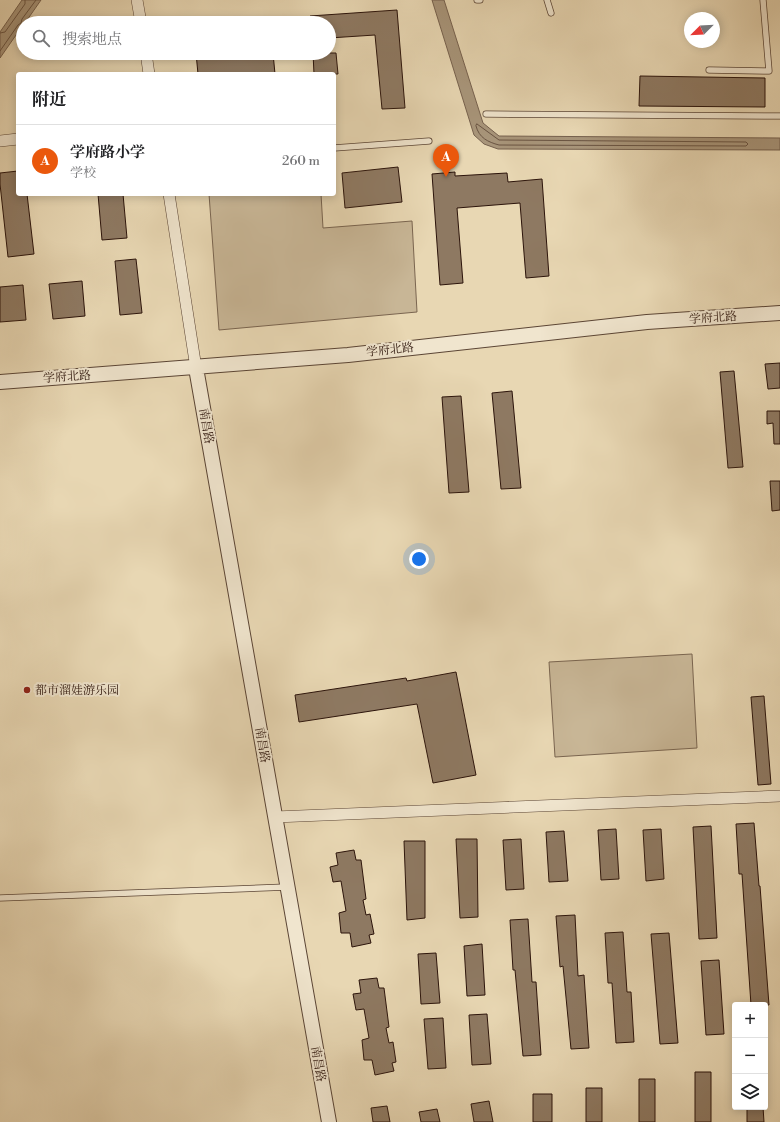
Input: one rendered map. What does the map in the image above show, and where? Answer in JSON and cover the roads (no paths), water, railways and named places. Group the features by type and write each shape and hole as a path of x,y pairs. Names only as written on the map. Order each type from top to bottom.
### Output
{"street":[{"path":"137,0 140,16"},
{"path":"147,60 150,72"},
{"path":"0,141 16,140"},
{"path":"169,196 196,368"},
{"name":"学府北路","path":"0,382 196,368 348,355 647,322 780,313"},
{"name":"南昌路","path":"196,368 329,1122"},
{"path":"275,817 780,796"}],"lane":[{"path":"547,0 551,13"},
{"path":"708,70 769,71 763,0"},
{"path":"486,114 780,116"},
{"path":"336,148 429,141"},
{"path":"0,898 287,887"}],"water":[{"path":"22,0 41,0 30,16 16,16 16,35 0,58 0,32"},
{"path":"432,0 444,0 483,123 499,136 780,138 780,150 498,149 484,144 474,135"}],"place":[{"name":"学府路小学","path":"446,177"},
{"name":"都市溜娃游乐园","path":"27,690"}]}
